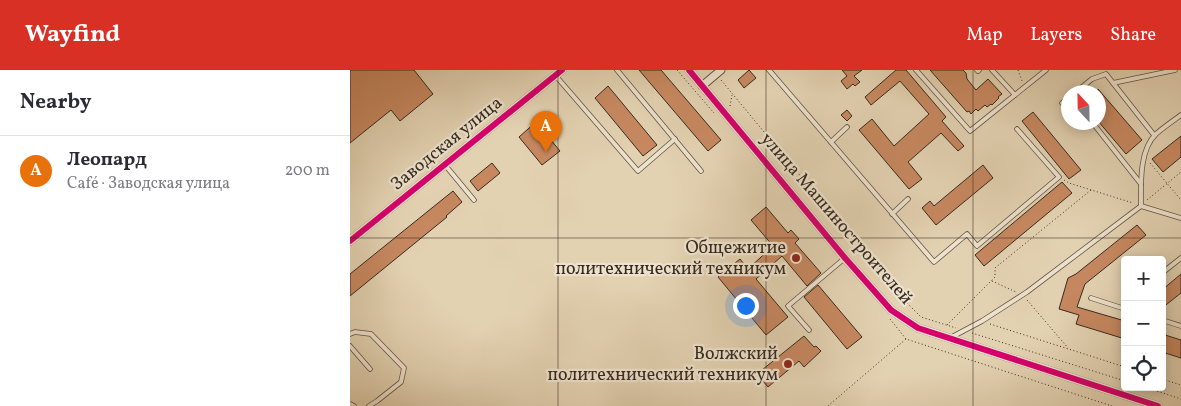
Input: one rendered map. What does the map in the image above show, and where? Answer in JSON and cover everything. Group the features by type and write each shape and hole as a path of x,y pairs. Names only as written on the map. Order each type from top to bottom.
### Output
{"street":[{"name":"Заводская улица","path":"350,241 562,70"},
{"name":"улица Машиностроителей","path":"689,70 845,258 892,310 918,328 1158,406"},
{"path":"702,86 719,72"}],"lane":[{"path":"616,70 701,171"},
{"path":"769,70 934,262 967,234 978,246 1059,177 1018,129"},
{"path":"916,70 970,130 1046,70"},
{"path":"992,70 1015,95"},
{"path":"1113,83 1175,70"},
{"path":"1085,85 1092,79 1106,74 1154,135"},
{"path":"555,75 638,170 674,139"},
{"path":"1141,206 1141,184 1146,150 1154,135 1181,115"},
{"path":"830,142 847,127"},
{"path":"1098,130 1141,184"},
{"path":"445,165 474,200"},
{"path":"892,214 908,199"},
{"path":"1141,206 1181,218"},
{"path":"950,339 1023,295 1141,206"},
{"path":"809,330 788,306 845,258"},
{"path":"1166,270 1181,258"},
{"path":"1092,298 1121,307"},
{"path":"1166,321 1181,326"},
{"path":"350,334 355,332 372,334 404,368 401,382 369,406"},
{"path":"350,346 370,369"},
{"path":"350,404 354,406"}],"path":[{"path":"1018,70 1024,88"},
{"path":"719,72 900,296 922,316 1121,380"},
{"path":"1145,157 1181,200"},
{"path":"1059,177 1069,183 1141,206 1181,172"},
{"path":"947,325 996,277 995,268 1091,190"},
{"path":"991,281 1023,295 1068,349"},
{"path":"982,321 1121,366"},
{"path":"828,406 906,339 1112,406"},
{"path":"1166,380 1181,385"},
{"path":"1156,391 1181,399"}],"building":[{"path":"350,70 414,70 433,94 400,121 391,110 350,143"},
{"path":"639,70 661,70 721,140 708,151"},
{"path":"749,70 756,78 744,88 738,80"},
{"path":"842,70 862,70 854,76 860,82 855,86 853,84 847,89 841,81 847,76"},
{"path":"896,70 906,70 946,117 942,121 964,146 958,151 941,133 908,162 922,179 909,189 859,130 872,119 894,146 929,114 900,81 871,105 865,97"},
{"path":"930,70 963,70 966,73 967,79 976,90 988,79 1002,94 992,105 987,107 985,105 978,111 976,109 971,114 969,111 967,112"},
{"path":"608,86 657,145 643,156 595,98"},
{"path":"1106,98 1142,140 1126,154 1106,130"},
{"path":"847,110 852,116 847,121 841,115"},
{"path":"1033,112 1081,170 1069,179 1022,121"},
{"path":"536,122 560,151 542,165 519,137"},
{"path":"1181,136 1181,157 1163,172 1152,159"},
{"path":"492,163 500,173 478,191 470,181"},
{"path":"983,165 993,178 936,225 922,208 930,201 934,206"},
{"path":"1062,182 1072,193 984,266 975,255"},
{"path":"453,191 462,202 447,217 350,296 350,274"},
{"path":"766,207 788,233 791,230 799,239 795,243 821,273 807,286 782,256 756,279 788,317 766,335 718,277 740,259 748,269 773,246 751,220"},
{"path":"1137,225 1146,235 1085,284 1077,307 1121,320 1121,338 1076,324 1079,315 1059,309 1068,278 1076,274"},
{"path":"1181,274 1181,293 1166,305 1166,287"},
{"path":"818,285 862,337 847,349 804,297"},
{"path":"1166,335 1181,340 1181,358 1166,353"},
{"name":"Волжский политехнический техникум","path":"804,336 814,347 816,346 821,351 804,367 799,361 768,387 757,374"}],"cycle path":[{"path":"350,241 562,70"},
{"path":"689,70 845,258 891,310 918,328 1158,406"}],"place":[{"name":"Леопард","path":"546,152"},
{"name":"Общежитие политехнический техникум","path":"796,258"},
{"name":"Волжский политехнический техникум","path":"788,364"}]}
